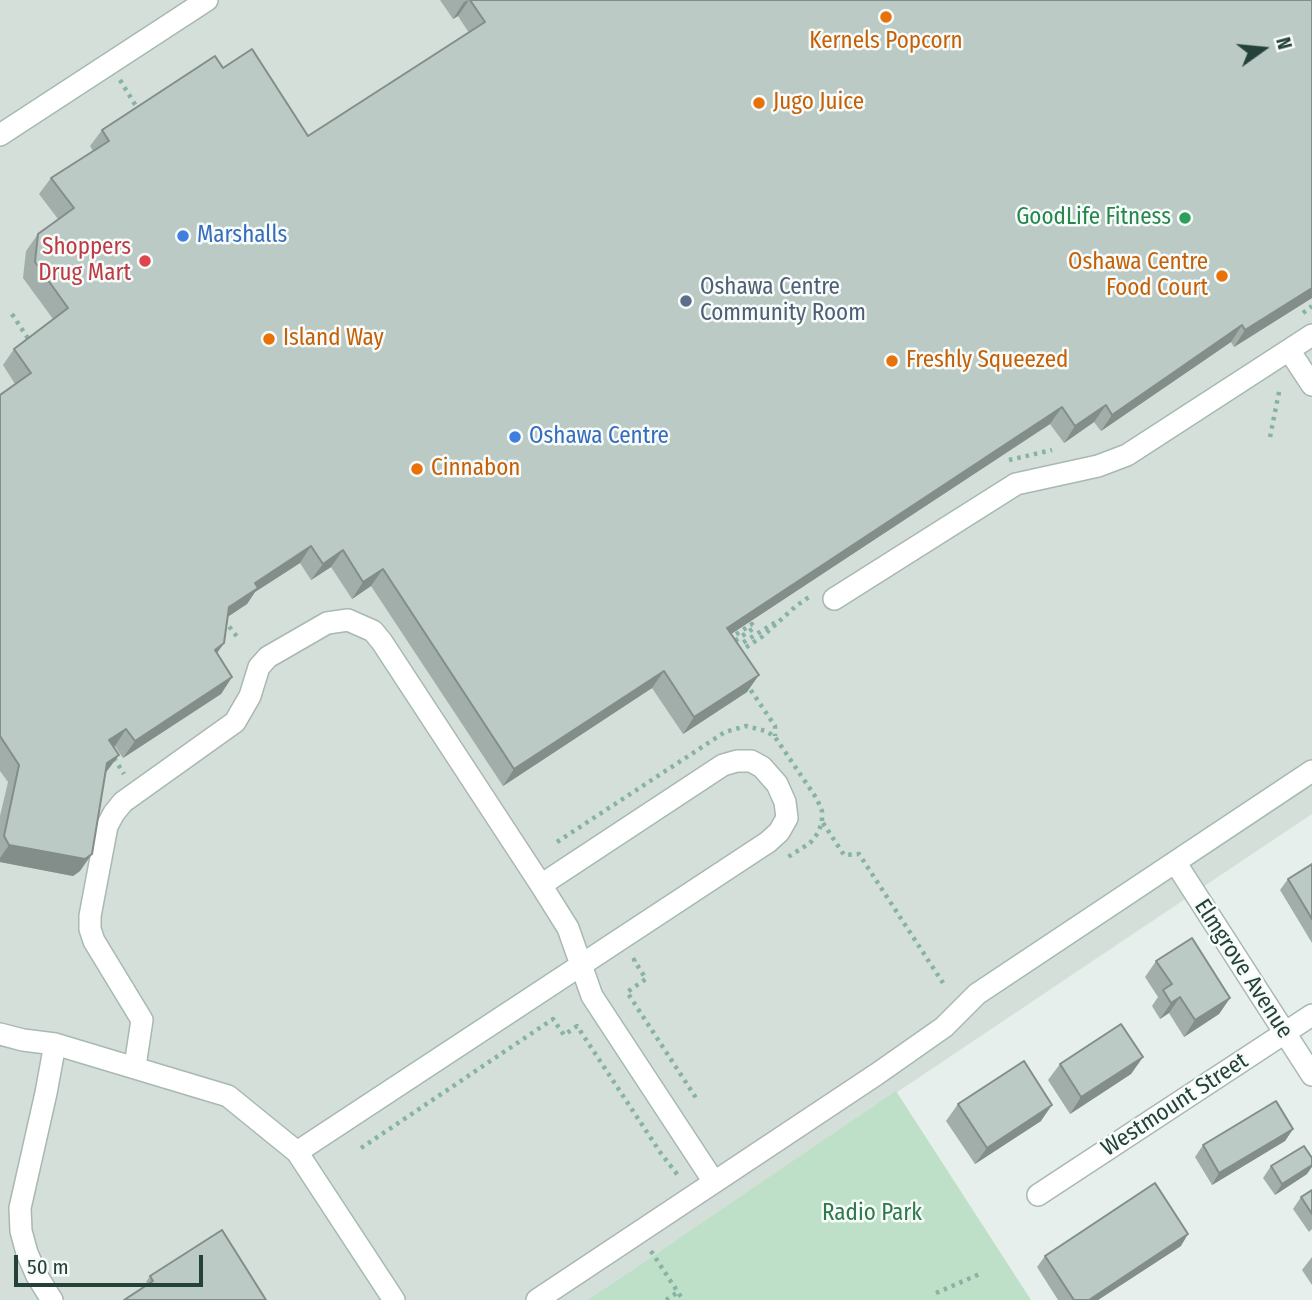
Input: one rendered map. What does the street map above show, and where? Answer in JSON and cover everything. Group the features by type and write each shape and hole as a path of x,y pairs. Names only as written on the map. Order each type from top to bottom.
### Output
{"street":[{"path":"0,135 207,0"},
{"path":"834,600 1016,484 1098,466 1127,455 1312,335"},
{"path":"1289,351 1312,385"},
{"path":"135,1066 142,1020 94,941 90,929 90,916 107,826 123,802 235,722 247,703 259,667 268,657 327,623 348,621 373,631 541,885 568,928 592,996 714,1182"},
{"path":"297,1152 768,842 779,832 787,818 785,802 777,784 762,767 751,761 723,765 541,885"},
{"path":"537,1300 935,1035 977,994 1312,771"},
{"name":"Elmgrove Avenue","path":"1175,862 1312,1075"},
{"name":"Westmount Street","path":"1038,1195 1312,1014"},
{"path":"0,1034 55,1044 228,1096 297,1152 394,1300"},
{"path":"52,1300 27,1253 21,1231 20,1208 55,1044"}],"path":[{"path":"119,79 140,113"},
{"path":"12,314 31,344"},
{"path":"1270,437 1280,387"},
{"path":"216,609 238,638"},
{"path":"720,645 752,624 754,628 729,645 732,650 785,616 764,636 729,659"},
{"path":"744,681 775,726 775,737"},
{"path":"557,842 725,732"},
{"path":"109,750 126,778"},
{"path":"822,822 844,855 859,854 943,983"},
{"path":"641,955 634,960 646,979 627,992 698,1101"},
{"path":"361,1148 553,1019 564,1035 577,1026 660,1152 681,1179"},
{"path":"649,1247 683,1300"},
{"path":"936,1293 982,1273"},
{"path":"666,1300 678,1292"}],"shaded area":[{"path":"0,0 1312,0 1312,814 587,1300 0,1300"}],"green space":[{"name":"Radio Park","path":"896,1091 1031,1300 587,1300 632,1270"}],"building":[{"name":"Oshawa Centre","path":"470,0 1312,0 1312,288 1245,330 1242,325 1112,415 1106,405 1075,426 1062,407 727,628 759,675 694,717 664,671 514,769 383,569 363,582 343,550 323,564 311,546 255,583 258,588 229,607 224,643 215,650 232,677 135,741 126,729 109,740 119,755 107,763 92,854 85,859 9,845 4,836 19,765 0,736 0,395 31,373 14,349 68,308 35,262 38,234 74,208 51,178 109,141 102,130 215,56 223,68 252,49 308,136 485,22"},
{"path":"1312,864 1312,919 1288,879"},
{"path":"1192,938 1230,998 1195,1020 1180,997 1171,1003 1163,990 1172,984 1156,961"},
{"path":"1121,1024 1143,1057 1081,1097 1060,1064"},
{"path":"1024,1061 1052,1105 987,1148 958,1104"},
{"path":"1276,1101 1293,1129 1219,1173 1203,1145"},
{"path":"1304,1146 1312,1158 1312,1165 1282,1184 1271,1166"},
{"path":"1155,1183 1188,1234 1089,1300 1074,1300 1045,1256"},
{"path":"1312,1190 1312,1214 1301,1197"},
{"path":"222,1230 266,1300 124,1300 153,1281 150,1276"}],"place":[{"name":"Kernels Popcorn","path":"886,17"},
{"name":"Jugo Juice","path":"759,103"},
{"name":"GoodLife Fitness","path":"1185,218"},
{"name":"Marshalls","path":"183,236"},
{"name":"Shoppers Drug Mart","path":"145,261"},
{"name":"Oshawa Centre Food Court","path":"1222,276"},
{"name":"Oshawa Centre Community Room","path":"686,301"},
{"name":"Island Way","path":"269,339"},
{"name":"Freshly Squeezed","path":"892,361"},
{"name":"Oshawa Centre","path":"515,437"},
{"name":"Cinnabon","path":"417,469"}]}
